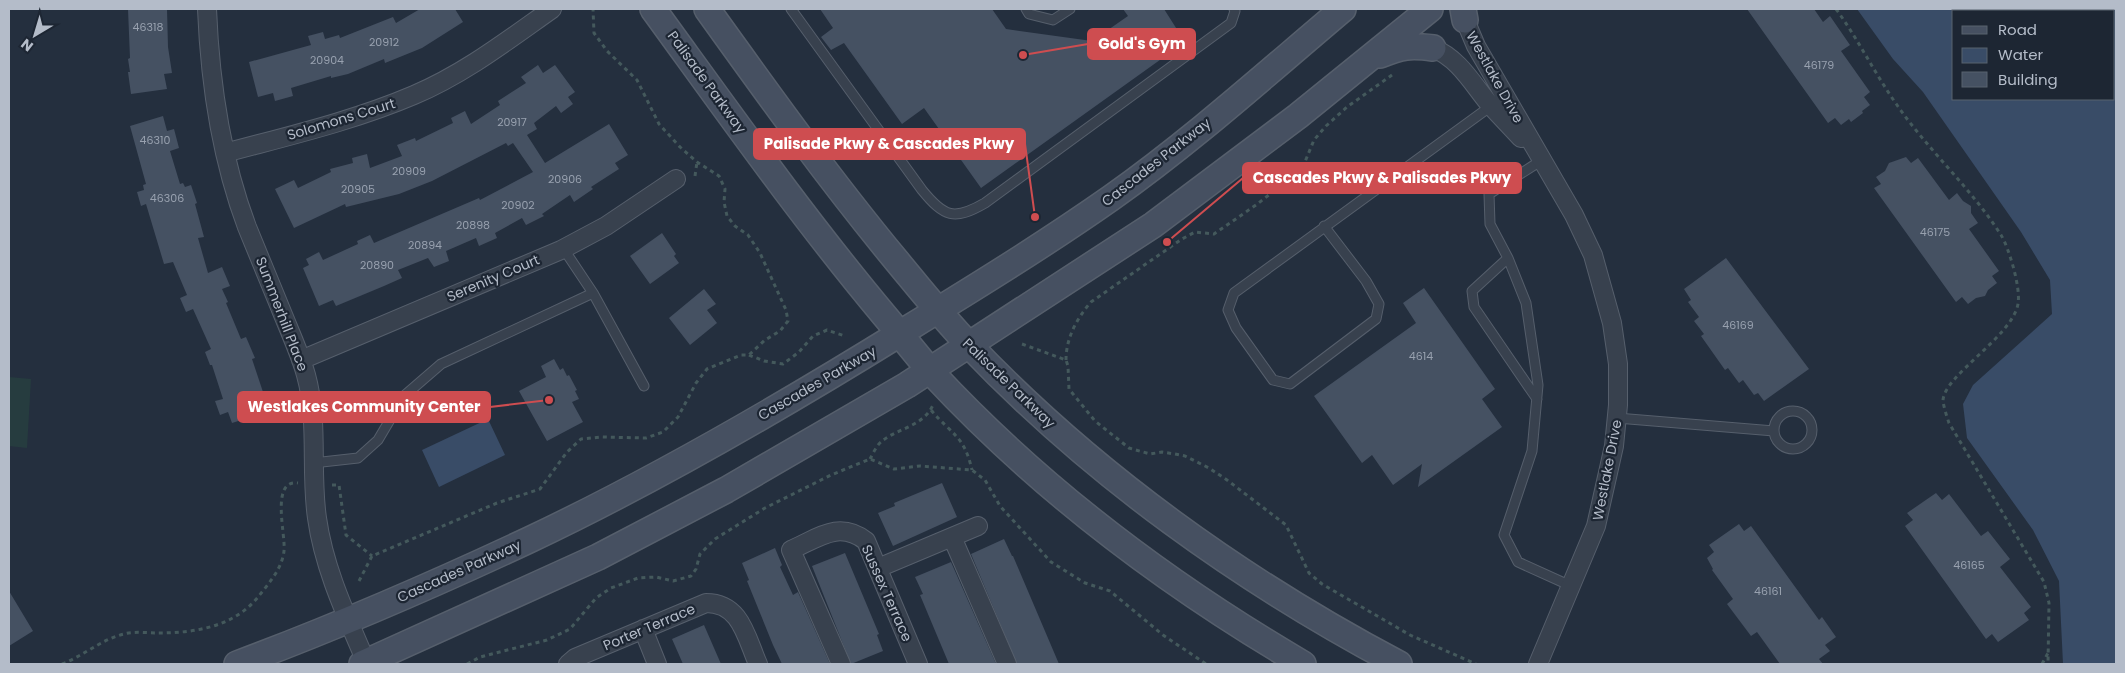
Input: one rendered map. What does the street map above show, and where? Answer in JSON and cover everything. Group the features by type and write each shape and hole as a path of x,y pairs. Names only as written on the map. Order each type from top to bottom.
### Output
{"main road":[{"name":"Palisade Parkway","path":"653,9 837,259 930,370 1001,441 1068,500 1113,536 1193,595 1256,637 1303,664"},
{"name":"Palisade Parkway","path":"707,9 831,180 938,310 969,345 1049,422 1143,500 1218,555 1279,595 1359,643 1399,664"},
{"name":"Cascades Parkway","path":"237,664 348,621 532,538 708,447 900,334 1110,198 1161,161 1343,9"},
{"path":"365,664 616,548 726,490 930,370 1153,225 1298,116 1430,9"},
{"path":"1366,60 1398,48 1413,45 1433,48"}],"street":[{"name":"Summerhill Place","path":"207,9 215,100 225,153 247,226 301,360 313,410 313,485 317,519 328,566 365,664"},
{"name":"Solomons Court","path":"225,153 365,115 415,95 456,74 552,9"},
{"name":"Westlake Drive","path":"1464,14 1476,46 1574,215 1593,255 1606,295 1618,364 1617,418 1614,446 1596,526 1538,664"},
{"name":"Westlake Drive","path":"1433,48 1446,53 1455,61 1491,106 1542,160"},
{"name":"Serenity Court","path":"301,360 563,248 606,226 676,179"},
{"path":"878,568 978,526"},
{"name":"Sussex Terrace","path":"841,664 791,550 832,532 842,530 854,532 866,541 914,663"},
{"path":"952,537 1007,664"},
{"name":"Porter Terrace","path":"568,664 575,658 706,603 718,603 728,607 737,616 758,664"},
{"path":"643,629 657,664"}],"lane":[{"path":"791,9 922,190 935,206 951,215 968,213 985,203 1231,23 1234,9"},
{"path":"1026,9 1030,14 1053,20 1070,9"},
{"path":"1324,226 1366,281 1379,304 1376,319 1290,384 1273,380 1236,328 1228,310 1234,293 1324,226 1491,106"},
{"path":"1542,160 1490,194 1490,224 1508,258 1526,303 1538,385 1532,451 1504,535 1518,562 1571,586"},
{"path":"563,248 593,292 644,386"},
{"path":"1508,258 1472,291 1472,300 1474,308 1537,398"},
{"path":"313,463 358,458 378,440 404,396 441,364 593,292"},
{"path":"1791,411 1803,414 1811,423 1812,429 1808,442 1799,449 1793,450 1787,449 1778,442 1774,431 1774,425 1780,416 1791,411"},
{"path":"1617,418 1774,431"}],"path":[{"path":"1836,9 1853,32 1896,104 2002,236 2017,280 2018,304 2014,313 1999,336 1951,384 1944,395 1943,402 1949,423 2044,582 2049,603 2048,664"},
{"path":"1398,72 1348,107 1326,126 1314,140 1302,169 1256,205 1214,234 1195,232 1182,239 1092,302 1082,312 1074,326 1066,352 1069,389 1095,421 1129,448 1150,454 1162,452 1185,456 1209,468 1268,510 1286,525 1309,573 1322,584 1410,634 1476,664"},
{"path":"748,355 764,362 783,364 799,352 813,336 827,330 845,336"},
{"path":"1022,344 1066,360"},
{"path":"467,664 480,657 547,640 570,629 596,598 612,588 638,578 656,577 673,581 691,576 696,569 700,554 715,539 766,508 831,475 870,459 881,442 913,426 931,410 933,405"},
{"path":"931,410 960,439 968,452 972,470"},
{"path":"870,459 894,469 920,466 972,470 985,480 1000,506 1051,562 1085,583 1110,591 1163,635 1206,664"},
{"path":"62,664 124,633 176,633 213,626 235,617 252,604 278,571 284,551 282,495 286,485 291,482 313,485 339,484 346,535 372,556"},
{"path":"2042,664 2048,652"}],"green space":[{"path":"9,377 31,379 27,448 9,446"}],"water":[{"path":"1857,9 2116,9 2116,664 2063,664 2059,581 2033,530 1967,438 1963,404 1973,385 2052,314 2050,280 2021,232 1923,92 1893,59"},
{"path":"488,419 505,455 439,487 422,450"}],"building":[{"path":"128,9 167,9 168,47 172,73 164,74 167,89 131,94 128,72 130,72 128,59 130,58"},
{"path":"420,9 455,9 463,22 422,48 385,63 384,59 348,74 331,78 331,76 291,88 293,96 275,101 273,93 258,97 249,62 311,45 308,36 323,32 325,39 339,35 340,38 393,17 396,23"},
{"path":"820,9 992,9 1006,29 1092,41 1128,16 1123,9 1164,9 1185,42 981,188 924,108 902,124 844,43 831,50 821,37 833,28"},
{"path":"1747,9 1814,9 1823,22 1830,16 1850,45 1841,51 1870,92 1864,97 1870,105 1851,122 1849,119 1841,125 1835,118 1828,123"},
{"path":"538,65 543,73 555,65 575,92 568,97 573,104 561,113 556,106 534,123 537,129 527,135 545,163 609,124 628,155 615,163 619,169 591,187 593,189 574,202 570,195 542,214 544,216 526,225 522,218 495,233 497,238 479,246 476,238 446,251 449,261 434,267 428,258 398,270 402,278 384,286 336,306 333,300 319,306 303,268 309,265 306,259 319,252 323,260 358,244 357,241 370,235 374,243 479,198 480,200 533,172 513,143 508,146 506,143 432,181 399,194 346,207 345,204 294,228 275,189 294,180 298,188 331,172 330,169 353,163 352,158 367,154 370,168 402,156 397,145 415,138 416,141 453,123 451,118 465,111 471,124 500,105 498,101 526,83 521,77"},
{"path":"163,116 167,131 174,129 179,148 170,151 180,184 183,183 185,187 191,185 197,203 195,204 204,237 198,238 208,273 222,267 230,286 222,289 228,302 226,303 241,339 246,337 255,358 252,359 263,392 266,391 272,410 232,423 228,412 220,415 215,401 223,399 212,365 210,365 205,352 211,349 193,309 186,312 180,298 187,295 173,262 164,264 146,204 141,206 137,192 144,190 143,185 146,184 130,126"},
{"path":"1906,157 1911,163 1918,158 1949,200 1957,193 1963,201 1971,206 1971,213 1978,223 1969,229 1999,271 1992,276 1997,283 1988,290 1985,296 1976,298 1968,304 1962,297 1956,302 1874,188 1881,184 1876,177 1885,171 1889,163"},
{"path":"662,233 676,254 674,256 679,263 650,284 630,256"},
{"path":"1726,258 1809,369 1764,401 1758,393 1754,395 1743,380 1739,383 1728,368 1725,370 1701,336 1704,334 1694,321 1699,317 1688,302 1691,300 1684,289"},
{"path":"1424,288 1495,389 1482,399 1502,427 1418,487 1422,464 1393,485 1372,455 1362,463 1314,396 1416,323 1403,303"},
{"path":"704,289 716,304 707,310 717,323 690,345 669,318"},
{"path":"554,359 560,370 563,368 567,376 569,375 577,390 575,391 579,399 572,402 583,422 547,441 519,391 546,377 541,366"},
{"path":"942,483 957,517 893,546 878,513 895,506 894,503"},
{"path":"1936,493 1942,500 1949,494 1981,536 1988,531 2010,559 2000,567 2031,607 2024,613 2029,620 1998,642 1992,634 1986,639 1905,526 1913,520 1907,513"},
{"path":"1739,524 1744,531 1751,526 1819,620 1822,617 1836,637 1825,645 1830,651 1819,659 1823,664 1780,664 1757,632 1751,636 1727,604 1733,599 1712,570 1707,558 1714,552 1709,545"},
{"path":"1004,539 1059,664 1017,664 971,554"},
{"path":"775,548 782,565 780,567 793,595 798,592 830,664 782,664 747,581 749,580 742,563"},
{"path":"845,553 879,634 877,635 883,651 851,664 812,566"},
{"path":"951,562 996,664 949,664 920,595 923,594 915,577"},
{"path":"9,591 33,631 9,646"},
{"path":"704,625 721,664 683,664 672,639"}],"place":[{"name":"Gold's Gym","path":"1023,55"},
{"name":"Palisade Pkwy & Cascades Pkwy","path":"1035,217"},
{"name":"Cascades Pkwy & Palisades Pkwy","path":"1167,242"},
{"name":"Westlakes Community Center","path":"549,400"}]}
